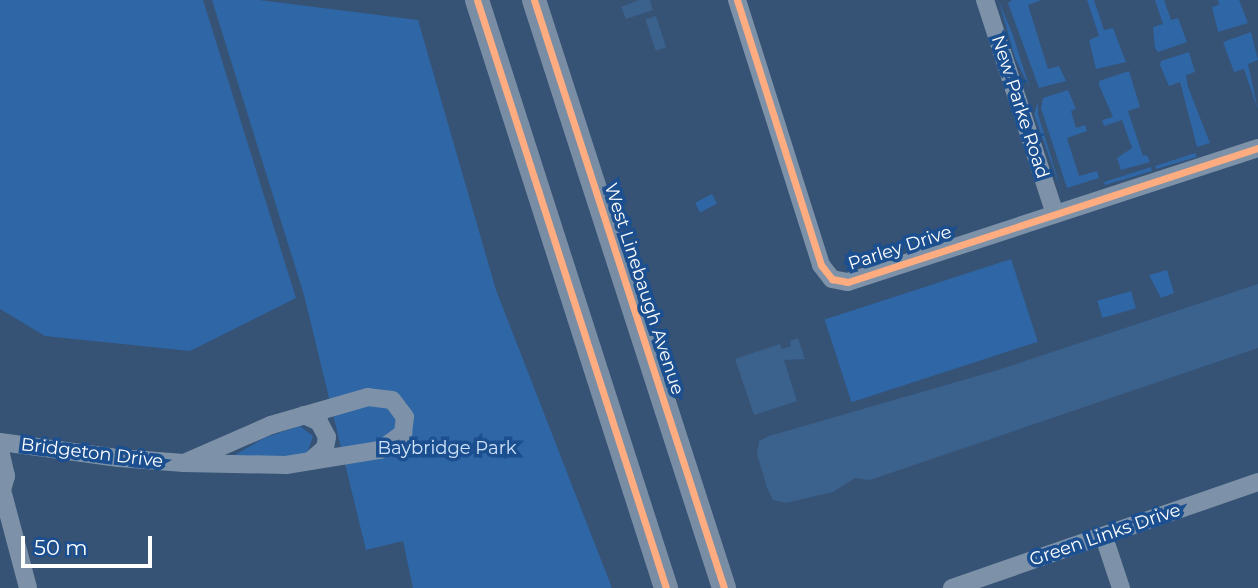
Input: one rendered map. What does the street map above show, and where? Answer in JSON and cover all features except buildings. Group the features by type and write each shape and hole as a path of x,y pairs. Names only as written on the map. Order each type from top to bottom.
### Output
{"main road":[{"path":"477,0 666,588"},
{"name":"West Linebaugh Avenue","path":"534,0 724,588"}],"street":[{"name":"Parley Drive","path":"737,0 821,265 832,279 848,282 1258,148"},
{"name":"New Parke Road","path":"985,0 1055,214"},
{"name":"Bridgeton Drive","path":"0,442 184,463 286,465 389,446 403,433 405,417 392,400 377,396 304,415 184,463"},
{"path":"304,415 319,422 327,437 324,448 311,460"},
{"path":"0,450 6,476 2,490 28,588"},
{"name":"Green Links Drive","path":"952,588 1258,482"},
{"path":"1104,537 1121,588"}],"green space":[{"path":"0,0 203,0 296,298 190,351 45,336 0,309"},
{"name":"Baybridge Park","path":"212,0 259,0 418,20 496,290 612,588 413,588 403,541 366,550 304,295"},
{"path":"1012,0 1042,0 1028,5 1048,69 1059,66 1066,81 1039,88 1008,3"},
{"path":"1087,0 1094,0 1104,30 1113,28 1126,62 1096,69 1089,40 1099,36"},
{"path":"1155,0 1164,0 1171,20 1178,18 1187,42 1158,52 1155,48 1153,27 1163,24"},
{"path":"1218,0 1239,0 1248,23 1218,32 1212,7 1219,5"},
{"path":"999,2 1013,35 1030,89 1015,58"},
{"path":"1251,32 1258,60 1248,64 1258,110 1244,69 1234,72 1223,42"},
{"path":"1189,52 1195,72 1186,75 1188,87 1210,143 1197,147 1180,82 1169,86 1160,65 1161,61"},
{"path":"1129,71 1140,107 1128,111 1143,156 1147,155 1150,162 1121,170 1117,158 1132,148 1122,120 1104,126 1102,120 1113,117 1099,81"},
{"path":"1068,90 1076,109 1071,111 1076,128 1085,125 1087,131 1067,138 1079,176 1097,171 1099,178 1067,188 1041,108 1043,98"},
{"path":"1038,102 1038,114 1062,193 1034,114"},
{"path":"1195,153 1197,157 1156,169 1155,166"},
{"path":"1151,167 1152,171 1105,185 1104,182"},
{"path":"712,194 717,204 700,212 695,203"},
{"path":"1011,259 1038,342 851,402 825,320"},
{"path":"1167,270 1174,293 1161,298 1149,275"},
{"path":"1131,291 1136,308 1102,318 1097,301"},
{"path":"300,426 313,436 307,454 278,459 233,456 264,438"}],"shaded area":[{"path":"639,0 650,0 653,10 626,19 621,7"},
{"path":"656,16 666,47 656,51 646,19"},
{"path":"1258,284 1258,348 870,480 855,478 833,492 786,503 773,500 767,488 757,454 759,441 769,436 998,370"},
{"path":"798,338 805,359 784,360 797,401 754,415 735,359 780,344 782,349 791,346 790,341"}],"cycle path":[{"path":"477,0 666,588"},
{"path":"534,0 724,588"},
{"path":"737,0 821,265 832,279 848,282 1258,148"}]}
